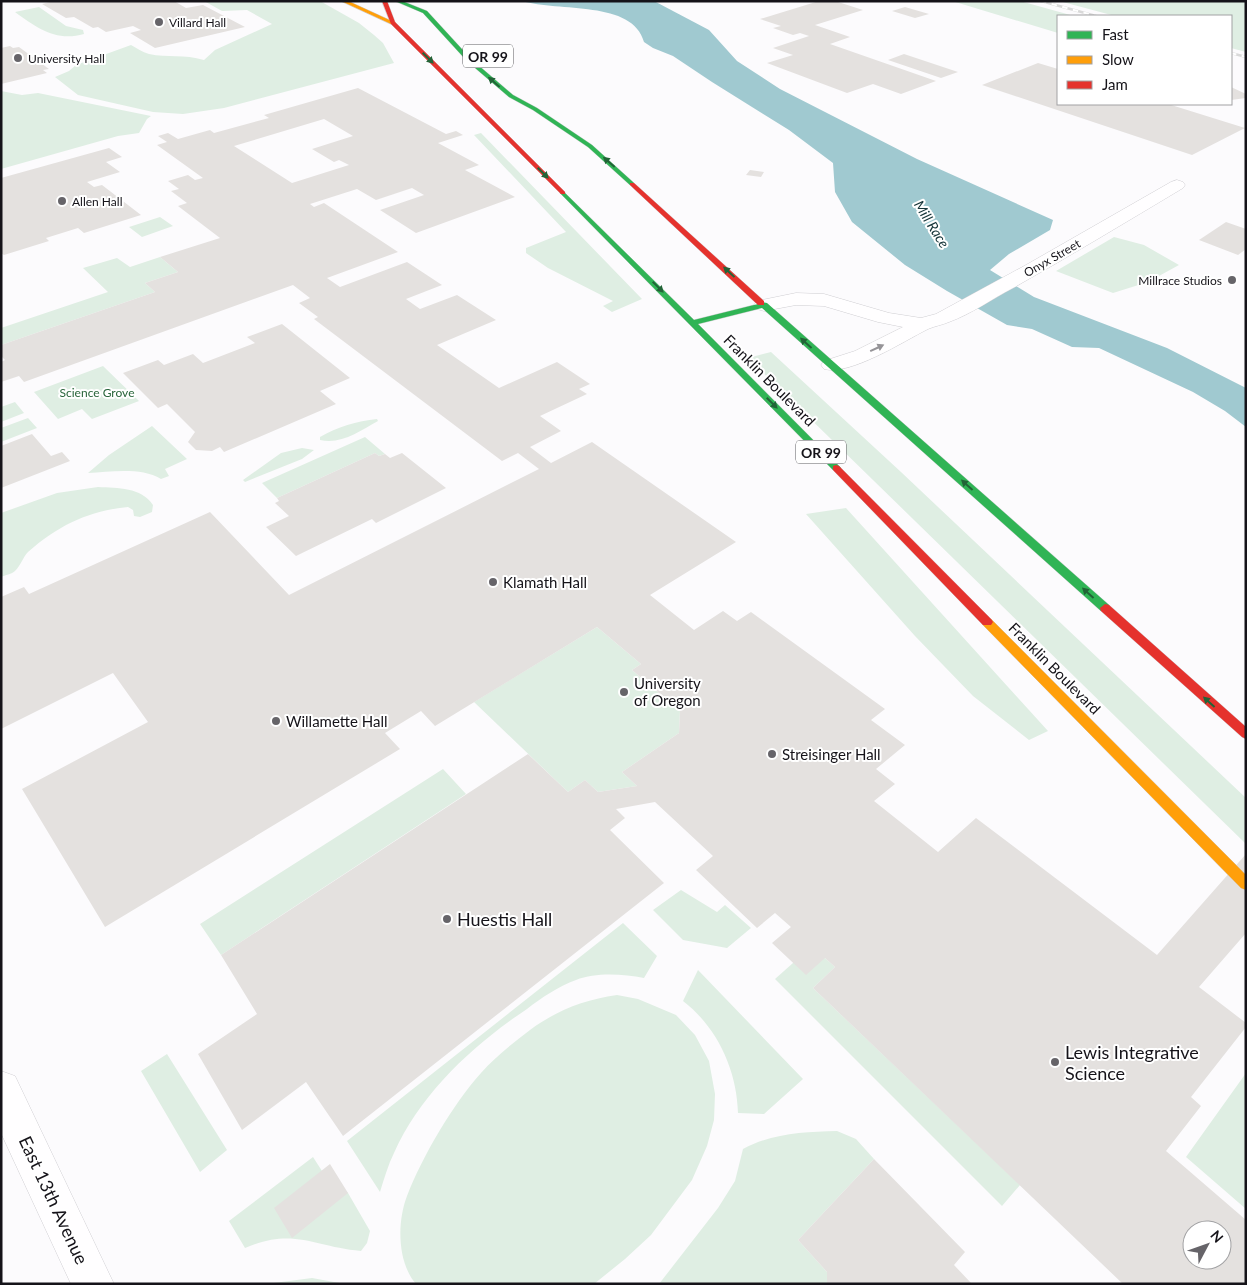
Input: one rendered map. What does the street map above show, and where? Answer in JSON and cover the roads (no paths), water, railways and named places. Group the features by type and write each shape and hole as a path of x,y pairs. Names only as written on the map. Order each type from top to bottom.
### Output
{"main road":[{"path":"343,1 393,23"},
{"name":"Franklin Boulevard","path":"384,1 393,23 693,322 1246,884"},
{"path":"397,1 425,12 469,60 510,96 535,108 602,157 764,305 1246,734"},
{"path":"524,89 531,95 535,108"},
{"path":"693,322 764,305"}],"street":[{"name":"Onyx Street","path":"831,365 862,355 892,342 922,324 943,318 1016,279 1178,185"},
{"name":"Onyx Street","path":"764,305 796,299 824,300 885,318 922,324"},
{"name":"East 13th Avenue","path":"1,1090 93,1284"}],"water":[{"name":"Mill Race","path":"522,1 654,1 709,30 737,61 780,89 917,159 1053,220 1050,230 1009,254 990,270 1034,297 1167,348 1246,388 1246,427 1225,411 1193,392 1099,348 1072,347 1032,329 1007,325 905,265 852,222 835,192 833,163 789,130 673,56 644,42 637,29 626,19 610,13 593,10"}],"railway":[{"path":"1041,1 1092,15"},
{"path":"1232,53 1246,57"}],"place":[{"name":"Villard Hall","path":"159,22"},
{"name":"University Hall","path":"18,58"},
{"name":"Allen Hall","path":"62,201"},
{"name":"Millrace Studios","path":"1232,280"},
{"name":"Klamath Hall","path":"493,582"},
{"name":"University of Oregon","path":"624,692"},
{"name":"Willamette Hall","path":"276,721"},
{"name":"Streisinger Hall","path":"772,754"},
{"name":"Huestis Hall","path":"447,919"},
{"name":"Lewis Integrative Science","path":"1055,1062"}],"park label":[{"name":"Science Grove","path":"97,392"}]}
